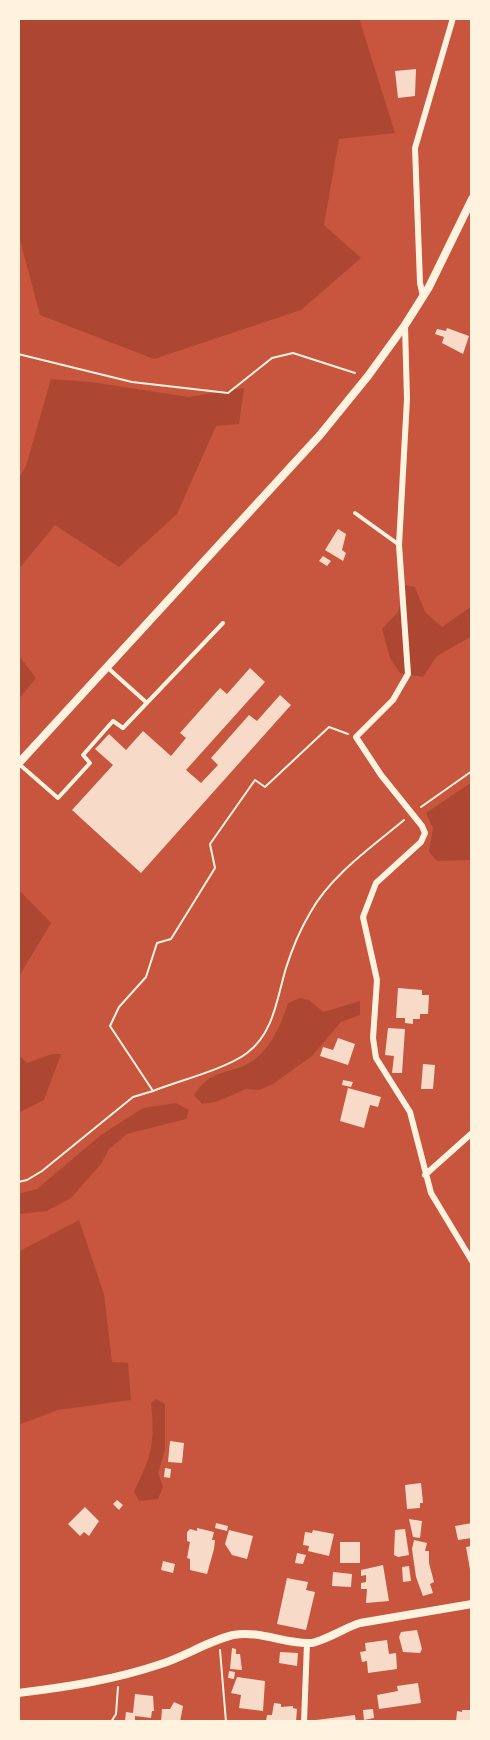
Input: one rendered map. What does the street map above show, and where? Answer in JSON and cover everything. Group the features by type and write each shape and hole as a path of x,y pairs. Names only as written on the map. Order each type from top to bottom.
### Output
{"street":[{"path":"423,296 420,283 415,148 453,18"},
{"path":"18,764 320,435 368,376 423,296 472,199"},
{"path":"405,325 407,399 399,545 408,674 393,700 356,737 422,826 424,833 421,842 375,883 363,917 377,980 374,1038 376,1058 410,1112 425,1175 444,1218 472,1261"},
{"path":"425,1175 472,1133"},
{"path":"18,1693 118,1677 165,1663 219,1639 252,1633 307,1643 360,1623 472,1604"},
{"path":"304,1722 307,1643"}],"lane":[{"path":"355,513 399,545"},
{"path":"18,764 58,798 90,763 83,755 113,721 123,728 223,623"},
{"path":"108,668 147,703"}],"path":[{"path":"18,354 121,380 190,391 228,393 272,358 293,353 368,376"},
{"path":"153,1091 110,1026 119,1007 146,977 157,943 171,939 215,868 210,844 255,780 265,787 329,727 356,737"},
{"path":"18,1182 27,1180 42,1171 133,1097 246,1053 266,1031 272,1018 286,967 310,911 328,888 354,862 411,814 472,771"},
{"path":"219,1639 226,1722"},
{"path":"111,1722 116,1714 118,1677"}],"shaded area":[{"path":"18,18 359,18 395,133 339,139 324,225 361,258 301,310 154,359 40,315 18,233"},
{"path":"51,379 91,382 189,397 244,388 239,424 216,426 177,514 119,567 55,525 18,570 18,480 26,466"},
{"path":"405,585 415,587 425,612 442,627 472,606 472,636 437,656 423,677 400,673 390,658 382,629 398,612"},
{"path":"18,655 36,678 18,700"},
{"path":"472,782 472,860 437,861 429,852 433,828 426,813"},
{"path":"18,889 51,923 18,978"},
{"path":"300,998 309,1000 323,1012 360,1001 360,1015 341,1022 312,1056 273,1084 259,1090 246,1089 216,1102 202,1104 194,1095 201,1086 215,1075 246,1065 260,1055 275,1034 288,1003"},
{"path":"18,1054 27,1063 52,1054 61,1054 44,1100 18,1113"},
{"path":"176,1103 189,1110 186,1119 127,1134 109,1149 101,1164 71,1198 47,1211 18,1214 18,1194 37,1189 101,1135 143,1108"},
{"path":"79,1220 104,1294 112,1362 128,1363 131,1400 58,1410 18,1425 18,1252"},
{"path":"156,1399 165,1404 165,1450 158,1473 163,1487 158,1499 139,1501 134,1491 151,1449 153,1429 151,1403"}],"building":[{"path":"416,69 415,96 398,98 395,71"},
{"path":"447,328 469,336 463,354 442,343 444,337 435,334 437,329 446,331"},
{"path":"338,529 346,534 342,550 346,553 343,561 325,550"},
{"path":"323,556 331,561 327,566 319,561"},
{"path":"250,668 265,682 186,770 201,783 218,765 211,758 249,715 257,721 280,695 291,705 141,873 72,810 113,765 95,749 109,734 126,750 143,731 171,756 186,738 180,733 220,688 227,694"},
{"path":"398,988 422,990 422,995 429,995 428,1014 420,1014 420,1019 413,1019 413,1024 405,1023 405,1018 396,1018"},
{"path":"388,1028 405,1029 402,1073 392,1073 394,1056 385,1055"},
{"path":"338,1038 355,1044 348,1065 320,1056 323,1047 333,1050"},
{"path":"423,1064 435,1065 433,1089 421,1089"},
{"path":"343,1080 353,1082 351,1087 342,1085"},
{"path":"348,1088 381,1097 378,1107 370,1105 364,1128 340,1121"},
{"path":"170,1441 184,1443 182,1463 168,1462"},
{"path":"165,1468 171,1469 170,1478 164,1477"},
{"path":"421,1483 423,1503 420,1503 420,1508 407,1509 405,1485"},
{"path":"117,1500 123,1505 119,1510 113,1504"},
{"path":"85,1507 99,1521 89,1536 84,1532 80,1536 68,1524"},
{"path":"409,1519 422,1521 420,1538 413,1537"},
{"path":"216,1523 228,1526 227,1531 215,1528"},
{"path":"472,1523 472,1538 458,1540 455,1526"},
{"path":"197,1528 214,1532 212,1540 215,1540 214,1549 207,1574 190,1570 190,1559 187,1558 190,1542 187,1541 187,1532 190,1529 197,1531"},
{"path":"405,1529 409,1555 398,1557 394,1555 395,1530"},
{"path":"229,1530 253,1536 247,1559 232,1555 225,1544"},
{"path":"313,1530 334,1534 329,1556 308,1551 309,1546 303,1545 305,1532 312,1533"},
{"path":"414,1540 427,1543 425,1551 429,1551 429,1563 434,1582 430,1584 433,1593 423,1596 416,1577 412,1549"},
{"path":"340,1542 360,1542 360,1563 340,1563"},
{"path":"472,1546 472,1575 471,1575 466,1547"},
{"path":"297,1553 306,1555 303,1564 295,1563"},
{"path":"163,1561 175,1564 173,1573 161,1570"},
{"path":"383,1565 389,1601 366,1603 367,1589 361,1589 361,1583 366,1582 366,1575 361,1576 361,1570"},
{"path":"409,1566 411,1581 403,1582 402,1567"},
{"path":"333,1572 352,1574 351,1587 332,1586"},
{"path":"287,1578 308,1582 306,1590 315,1592 306,1630 277,1624"},
{"path":"417,1630 422,1649 420,1653 403,1652 399,1637 401,1632"},
{"path":"387,1640 389,1654 396,1653 397,1669 368,1673 367,1661 362,1662 360,1652 366,1651 365,1643"},
{"path":"232,1648 236,1649 236,1654 240,1654 242,1670 230,1669"},
{"path":"280,1652 298,1653 297,1666 279,1663"},
{"path":"229,1671 235,1672 234,1679 228,1678"},
{"path":"237,1677 265,1681 263,1711 239,1708 241,1695 231,1693"},
{"path":"418,1683 421,1703 379,1709 377,1695 398,1691 397,1686"},
{"path":"135,1694 153,1696 154,1711 152,1711 151,1718 135,1716 135,1722 125,1721 126,1712 133,1713"},
{"path":"174,1702 183,1706 180,1722 161,1722 162,1709 170,1709"},
{"path":"274,1703 281,1704 281,1707 293,1706 297,1709 296,1722 266,1721 267,1715 272,1715"},
{"path":"373,1709 374,1718 364,1720 363,1710"},
{"path":"462,1710 472,1710 472,1722 456,1722 457,1711 462,1712"},
{"path":"355,1715 356,1722 317,1722 316,1720"}]}
